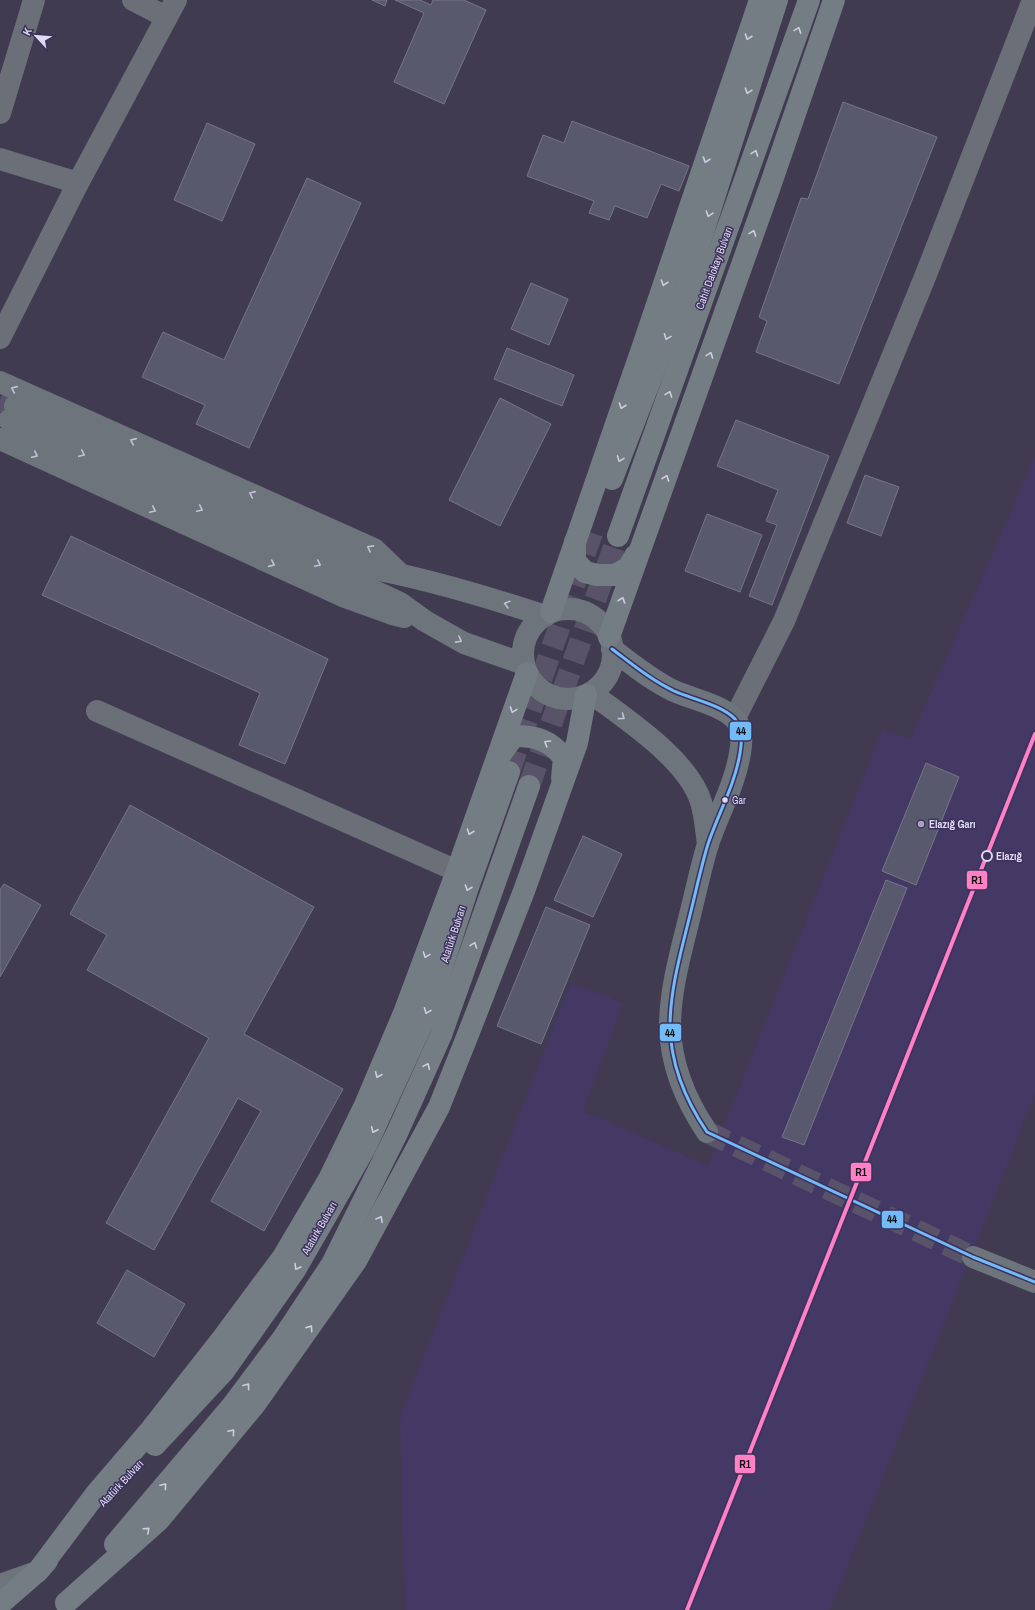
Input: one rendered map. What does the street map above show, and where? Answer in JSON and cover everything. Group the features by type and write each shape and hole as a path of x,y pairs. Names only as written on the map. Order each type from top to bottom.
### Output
{"main road":[{"path":"548,614 575,542 760,0"},
{"name":"Cahit Dalokay Bulvarı","path":"594,527 683,295 777,0"},
{"name":"Cahit Dalokay Bulvarı","path":"618,536 809,0"},
{"path":"611,643 641,546 834,0"},
{"path":"0,382 374,550 399,573"},
{"path":"8,422 364,566 399,573 548,614"},
{"path":"8,422 400,603 425,621 464,643 525,669"},
{"path":"575,542 575,561 584,572 598,575 615,576 628,568 641,546"},
{"path":"565,609 580,610 593,616 604,627 611,643 613,655 610,670 602,683 588,694 577,699 561,699 547,695 535,686 525,669 523,644 529,631 538,619 548,614 565,609"},
{"path":"611,643 656,681 675,691 721,709 735,718 740,728 742,739 740,754 733,780 708,844 675,973 671,1000 670,1029 674,1061 683,1090 695,1114 707,1132"},
{"path":"0,1585 38,1571 95,1495 149,1432 222,1339 283,1257 329,1179 365,1105 404,1013 457,871 500,771 525,669"},
{"path":"588,694 650,738 672,759 690,781 701,801 708,844"},
{"path":"61,1606 159,1520 256,1403 356,1261 403,1177 439,1107 524,891 577,743 588,694"},
{"path":"500,771 504,748 514,736 530,736 540,739 558,750 564,758 561,787"},
{"name":"Atatürk Bulvarı","path":"0,1604 38,1571 224,1371 295,1270 366,1146 427,1013 468,887 500,771"},
{"name":"Atatürk Bulvarı","path":"61,1606 232,1406 283,1338 332,1264 397,1133 441,1035 529,786"},
{"path":"973,1257 1035,1282"}],"street":[{"path":"0,113 34,0"},
{"path":"0,338 78,183 171,9 132,0"},
{"path":"735,718 784,620 925,277 1033,0"},
{"path":"0,159 78,183"},
{"path":"97,711 457,871"}],"shaded area":[{"path":"1035,457 1035,1094 830,1610 405,1610 400,1417 571,983 623,1003 583,1111 708,1166 882,730 911,738"}],"building":[{"path":"372,0 387,0 385,6"},
{"path":"395,0 420,0 431,5 433,0 464,0 486,10 444,104 394,82 424,13"},
{"path":"843,102 937,137 839,384 756,352 767,321 759,317 801,198 808,199"},
{"path":"572,121 689,166 679,191 661,184 647,218 615,206 609,220 589,213 594,201 527,176 543,135 564,143"},
{"path":"207,123 255,144 222,221 174,200"},
{"path":"307,178 361,203 249,448 196,424 205,405 142,377 163,332 224,360"},
{"path":"531,283 568,299 549,345 511,329"},
{"path":"507,348 574,375 562,406 494,379"},
{"path":"500,398 551,424 500,526 449,500"},
{"path":"736,420 829,456 772,605 749,596 777,525 766,521 778,490 717,466"},
{"path":"865,475 899,487 881,536 847,523"},
{"path":"707,514 762,535 740,592 685,571"},
{"path":"71,536 328,659 285,764 239,745 260,693 42,595"},
{"name":"Elazığ Garı","path":"926,763 959,777 916,885 882,871"},
{"path":"130,805 314,907 244,1034 343,1089 264,1231 211,1201 261,1111 238,1098 154,1250 106,1223 209,1038 87,970 107,935 70,914"},
{"path":"583,836 622,854 593,917 554,900"},
{"path":"886,880 907,888 804,1145 782,1137"},
{"path":"4,884 41,905 0,977 0,890"},
{"path":"546,907 590,925 541,1044 497,1026"},
{"path":"127,1270 185,1304 154,1357 97,1323"}],"tunnel":[{"path":"0,400 15,406"},
{"path":"509,772 594,527"},
{"path":"529,786 618,536"},
{"path":"707,1132 973,1257"}],"transit line":[{"name":"44","path":"612,649 642,672 666,687 723,710 735,719 741,731 738,765 703,861 677,971 670,1013 673,1055 681,1082 692,1108 707,1132 973,1257 1035,1282"},
{"name":"R1","path":"687,1610 1035,734"}],"place":[{"name":"Gar","path":"725,800"},
{"name":"Elazığ Garı","path":"921,824"},
{"name":"Elazığ","path":"987,856"}]}
